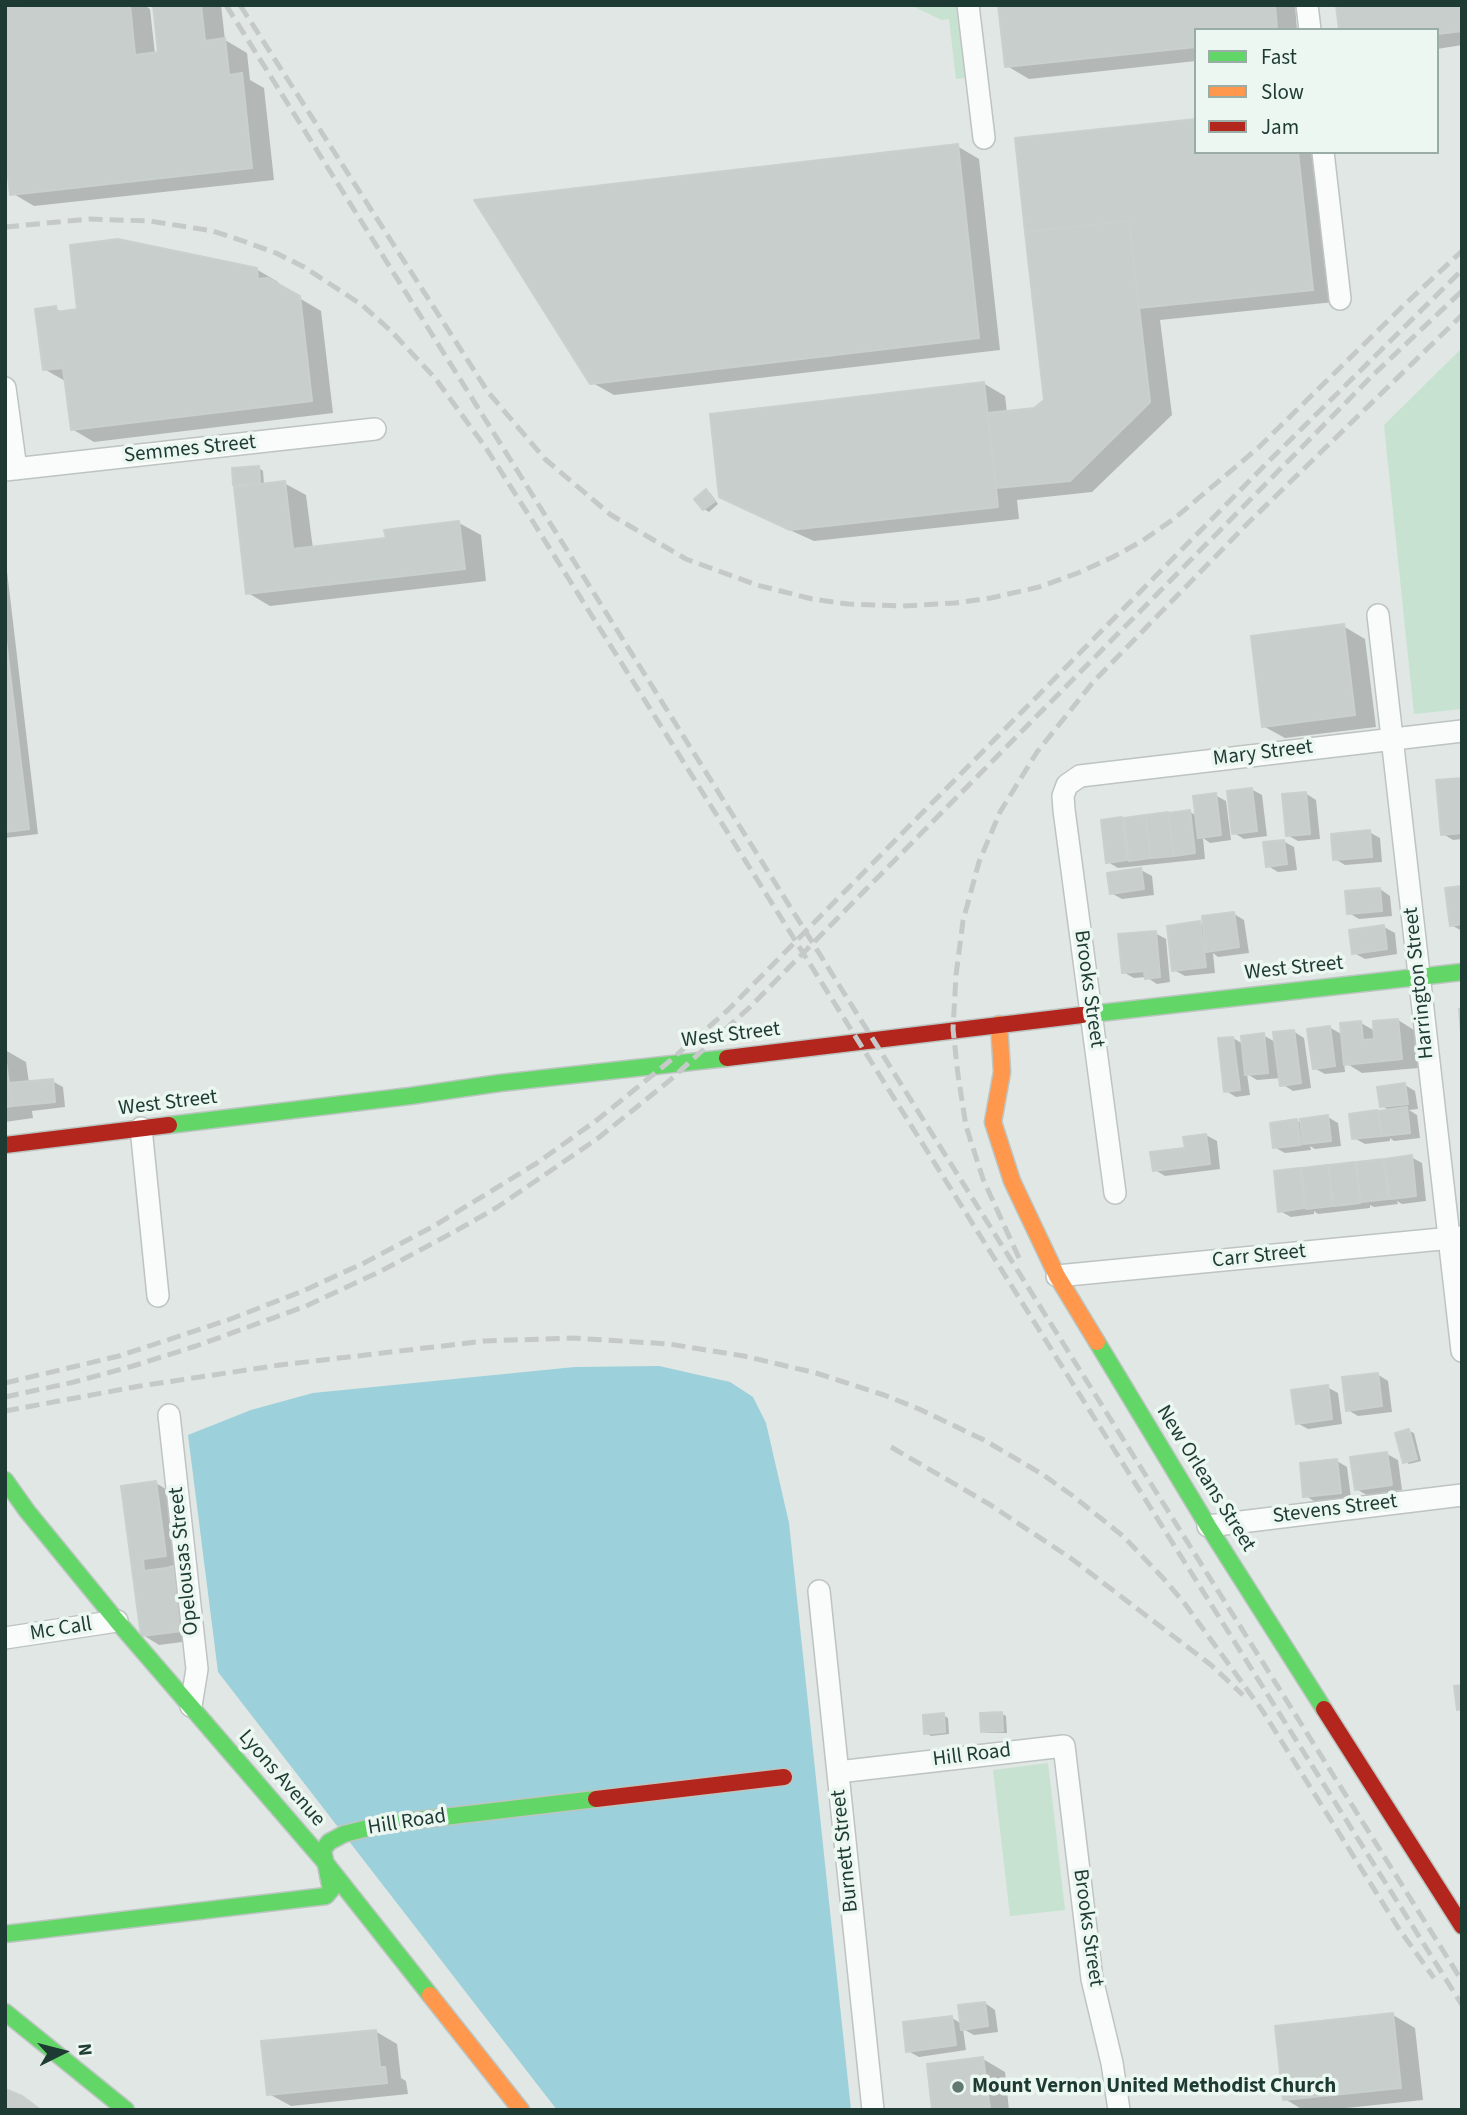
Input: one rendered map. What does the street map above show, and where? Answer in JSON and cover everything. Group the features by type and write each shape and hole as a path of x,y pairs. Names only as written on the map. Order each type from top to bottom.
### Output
{"street":[{"path":"968,5 984,138"},
{"path":"1307,5 1310,28"},
{"path":"1323,154 1339,299"},
{"path":"5,388 11,469"},
{"name":"Semmes Street","path":"11,469 374,429"},
{"name":"Harrington Street","path":"1378,615 1419,976 1455,1238 1462,1350"},
{"name":"Mary Street","path":"1067,785 1080,776 1462,731"},
{"name":"Brooks Street","path":"1067,785 1063,796 1115,1194"},
{"name":"West Street","path":"5,1145 1092,1012 1462,972"},
{"name":"New Orleans Street","path":"999,1024 1002,1072 992,1122 1012,1181 1057,1276 1208,1526 1462,1926"},
{"path":"141,1128 158,1296"},
{"name":"Carr Street","path":"1057,1276 1455,1238"},
{"name":"Opelousas Street","path":"169,1415 197,1669 191,1706"},
{"name":"Lyons Avenue","path":"5,1480 117,1622 324,1861 521,2110"},
{"name":"Stevens Street","path":"1208,1526 1462,1495"},
{"name":"Burnett Street","path":"819,1591 873,2110"},
{"name":"Mc Call","path":"5,1638 117,1622"},
{"name":"Brooks Street","path":"1064,1746 1092,1979 1112,2063 1119,2110"},
{"name":"Hill Road","path":"838,1772 1064,1746"},
{"name":"Hill Road","path":"324,1861 323,1850 329,1842 344,1834 384,1824 784,1777"},
{"path":"5,1934 326,1896 331,1890 324,1861"},
{"path":"5,2012 126,2110"}],"green space":[{"path":"910,5 956,5 965,78 956,79 949,19 942,20"},
{"path":"1462,348 1462,709 1414,714 1384,425"},
{"path":"1048,1763 1065,1910 1010,1916 993,1770"}],"water":[{"path":"659,1366 730,1382 753,1397 766,1423 789,1523 851,2110 557,2110 218,1672 188,1435 251,1410 313,1393 575,1367"}],"building":[{"path":"30,5 130,5 135,55 158,52 153,5 201,5 205,41 225,38 229,75 242,73 252,168 10,195 5,148 5,8"},
{"path":"998,5 1275,5 1277,28 1194,28 1194,47 1005,67"},
{"path":"1336,5 1462,5 1462,31 1439,34 1439,28 1339,28"},
{"path":"1194,119 1194,154 1298,154 1313,290 1139,308 1129,221 1025,232 1015,138"},
{"path":"958,144 979,338 590,384 474,200"},
{"path":"1129,221 1150,402 1070,481 996,488 988,413 1034,408 1044,400 1025,232"},
{"path":"118,239 257,268 258,279 268,278 300,296 312,401 71,430 63,368 43,370 35,309 56,306 57,312 77,309 70,245"},
{"path":"984,382 998,507 790,530 719,497 710,414"},
{"path":"259,466 260,483 233,485 232,468"},
{"path":"285,481 293,549 386,538 384,530 459,521 465,569 246,594 234,487"},
{"path":"706,489 715,501 703,510 694,499"},
{"path":"1344,624 1355,715 1262,727 1251,636"},
{"path":"5,632 29,829 5,832"},
{"path":"1462,778 1462,833 1441,835 1436,780"},
{"path":"1252,788 1257,831 1232,834 1227,791"},
{"path":"1306,792 1310,834 1286,836 1282,794"},
{"path":"1216,793 1221,835 1198,838 1193,796"},
{"path":"1190,810 1195,853 1174,856 1169,813"},
{"path":"1168,812 1173,856 1151,858 1146,815"},
{"path":"1145,815 1150,858 1129,861 1124,818"},
{"path":"1122,817 1127,860 1106,863 1101,820"},
{"path":"1370,830 1372,857 1333,860 1331,834"},
{"path":"1284,840 1287,864 1266,867 1263,842"},
{"path":"1141,868 1144,889 1110,894 1107,873"},
{"path":"1462,886 1462,924 1450,926 1445,888"},
{"path":"1380,888 1382,911 1347,914 1345,891"},
{"path":"1234,912 1239,947 1206,952 1202,916"},
{"path":"1200,921 1206,967 1172,971 1167,926"},
{"path":"1384,925 1387,949 1352,954 1349,930"},
{"path":"1156,931 1160,977 1145,979 1144,971 1122,973 1118,934"},
{"path":"1459,1009 1462,1009 1462,1045"},
{"path":"1398,1019 1402,1059 1344,1065 1340,1023 1361,1021 1363,1040 1374,1039 1373,1021"},
{"path":"1330,1026 1335,1066 1313,1069 1307,1029"},
{"path":"1294,1030 1301,1083 1280,1086 1273,1032"},
{"path":"1264,1033 1268,1073 1245,1075 1241,1036"},
{"path":"1233,1037 1240,1090 1224,1092 1218,1038"},
{"path":"5,1055 12,1106 5,1107"},
{"path":"53,1079 55,1102 12,1106 9,1083"},
{"path":"1405,1083 1408,1104 1380,1107 1377,1087"},
{"path":"1407,1107 1410,1133 1382,1136 1379,1111"},
{"path":"1377,1110 1381,1136 1352,1139 1349,1114"},
{"path":"1328,1115 1331,1141 1303,1144 1300,1119"},
{"path":"1297,1119 1301,1145 1273,1148 1270,1123"},
{"path":"1206,1134 1210,1164 1153,1171 1150,1152 1185,1148 1183,1137"},
{"path":"1412,1155 1416,1196 1390,1199 1385,1159"},
{"path":"1383,1159 1388,1199 1361,1202 1357,1162"},
{"path":"1355,1162 1360,1203 1334,1206 1329,1165"},
{"path":"1328,1165 1332,1206 1306,1209 1302,1168"},
{"path":"1300,1168 1304,1208 1278,1212 1274,1171"},
{"path":"1378,1373 1382,1406 1346,1411 1342,1377"},
{"path":"1328,1385 1332,1419 1296,1424 1291,1390"},
{"path":"1409,1429 1417,1459 1403,1463 1395,1433"},
{"path":"1387,1452 1392,1485 1355,1490 1350,1457"},
{"path":"1337,1459 1341,1493 1303,1497 1300,1463"},
{"path":"156,1481 166,1556 143,1559 144,1571 174,1567 182,1631 141,1636 121,1486"},
{"path":"1462,1685 1462,1709 1457,1710 1454,1686"},
{"path":"1002,1712 1003,1731 981,1732 980,1713"},
{"path":"944,1713 945,1732 924,1734 923,1715"},
{"path":"985,2002 988,2026 961,2030 958,2005"},
{"path":"1393,2013 1401,2088 1283,2100 1275,2026"},
{"path":"952,2016 956,2045 906,2052 903,2022"},
{"path":"376,2030 380,2067 385,2067 387,2083 267,2095 261,2041"},
{"name":"Mount Vernon United Methodist Church","path":"983,2057 990,2110 932,2110 927,2064"},
{"path":"5,2089 22,2096 41,2110 5,2110"}],"railway":[{"path":"226,5 1462,1981"},
{"path":"240,5 488,392 545,459 611,515 686,559 757,585 812,599 848,604 903,606 991,598 1039,587 1113,557 1175,518 1258,448 1462,251"},
{"path":"5,227 90,219 149,221 213,231 243,241 304,267 362,305 391,331 435,378 486,448 530,517 1462,2005"},
{"path":"5,1383 119,1356 228,1320 303,1291 434,1226 537,1163 597,1120 728,1010 1269,461 1462,270"},
{"path":"5,1397 133,1366 306,1306 381,1271 496,1208 597,1139 669,1081 750,1007 1373,375 1462,291"},
{"path":"1019,1258 983,1179 966,1126 953,1029 963,921 979,862 1000,812 1037,752 1094,681 1248,523 1462,315"},
{"path":"5,1411 140,1386 280,1365 485,1341 572,1338 669,1344 744,1356 816,1373 884,1395 984,1440 1042,1474 1123,1536 1163,1578 1262,1710 1399,1929 1434,1978"},
{"path":"891,1447 989,1504 1072,1559 1211,1665 1243,1695"}],"traffic: fast":[{"path":"1082,1015 1462,972"},
{"path":"169,1125 500,1083 727,1058"},
{"path":"1097,1342 1208,1526 1324,1709"},
{"path":"5,1480 117,1621 324,1861 430,1995"},
{"path":"5,1934 326,1896 331,1890 323,1850 329,1842 344,1834 384,1824 596,1799"},
{"path":"5,2012 126,2110"}],"traffic: slow":[{"path":"999,1024 1002,1072 993,1122 1012,1181 1057,1276 1097,1342"},
{"path":"430,1995 521,2110"}],"traffic: jam":[{"path":"727,1058 1082,1015"},
{"path":"5,1145 169,1125"},
{"path":"1324,1709 1462,1926"},
{"path":"596,1799 784,1777"}],"place":[{"name":"Mount Vernon United Methodist Church","path":"958,2087"}]}
